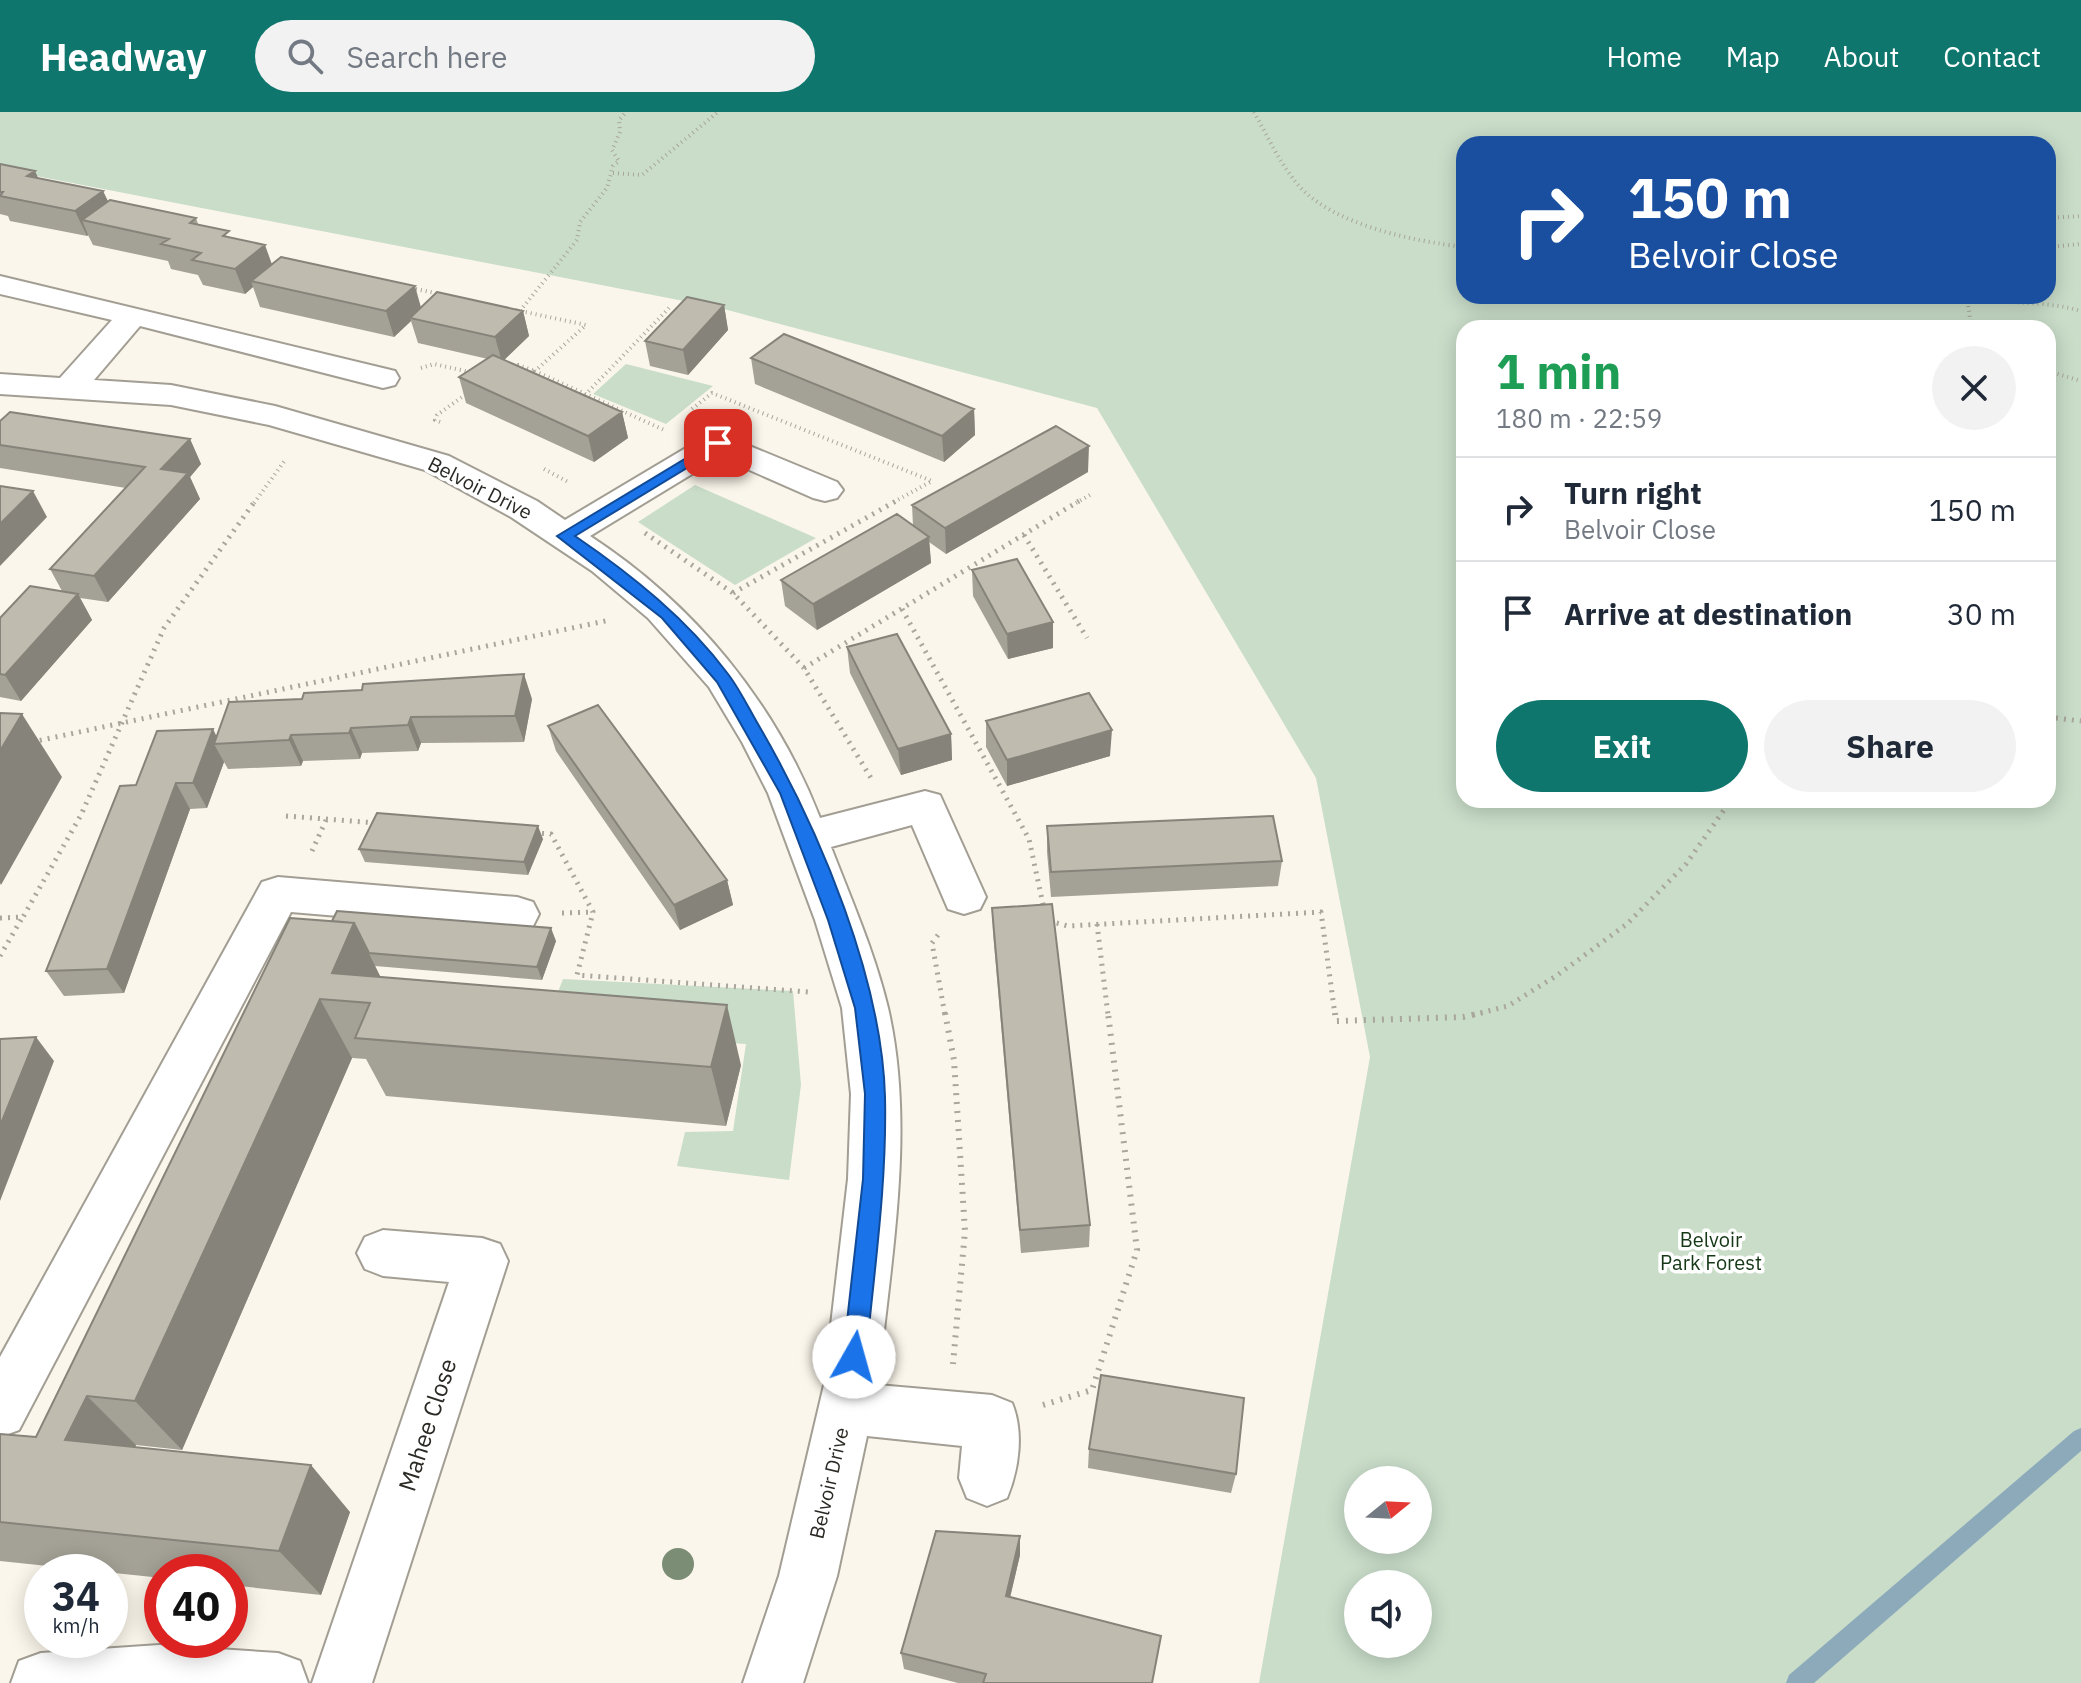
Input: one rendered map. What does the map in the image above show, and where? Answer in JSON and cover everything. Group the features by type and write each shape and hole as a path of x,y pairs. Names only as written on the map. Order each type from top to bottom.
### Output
{"street":[{"path":"0,285 383,378"},
{"path":"70,387 133,315"},
{"name":"Belvoir Drive","path":"0,384 171,395 310,426 437,463 524,509 605,563 661,609 723,678 789,793 807,837 862,996 875,1094 873,1179 846,1408 808,1576 773,1683"},
{"path":"565,536 718,443 825,490"},
{"path":"807,837 925,806 964,897"},
{"path":"0,1411 278,894 517,914"},
{"name":"Mahee Close","path":"342,1683 482,1261 383,1253"},
{"path":"846,1408 970,1420 987,1478"},
{"path":"41,1683 159,1675 278,1683"}],"path":[{"path":"520,311 554,273 564,251 577,240 580,222 607,188 613,166 619,161 612,150 619,139 622,126 619,120 626,112"},
{"path":"613,173 642,175 718,112"},
{"path":"1254,112 1302,189 1347,216 1392,234 1456,246"},
{"path":"2056,218 2081,216"},
{"path":"2056,246 2081,244"},
{"path":"399,285 445,295"},
{"path":"2056,303 2081,311"},
{"path":"585,395 671,306"},
{"path":"505,308 586,325 535,371"},
{"path":"383,378 434,364 477,374"},
{"path":"504,371 518,365 693,443 718,443"},
{"path":"2056,373 2081,381"},
{"path":"0,956 81,815 164,628 310,426"},
{"path":"804,668 1090,495"},
{"path":"1024,535 1087,638"},
{"path":"31,742 661,609"},
{"path":"902,609 1029,839 1047,921"},
{"path":"2056,718 2081,721"},
{"path":"1097,924 1137,1250 1092,1390 970,1420 965,1231 954,1060 932,943 964,897 1068,926 1097,924 1321,912 1336,1021 1463,1017 1508,1006 1556,976 1627,924 1686,864 1725,808"},
{"path":"286,816 386,823"},
{"path":"521,832 551,834 593,912 577,975 862,996"},
{"path":"0,918 23,917"}],"green space":[{"name":"Belvoir Park Forest","path":"0,112 2081,112 2081,1683 1259,1683 1370,1057 1316,778 1097,408 720,308 0,169"},
{"path":"626,364 713,386 666,424 593,394"},
{"path":"695,485 816,538 735,585 638,522"},
{"path":"563,979 793,991 801,1085 789,1180 677,1166 685,1132 733,1131 746,1044 543,1031"}],"building":[{"path":"0,164 35,171 27,176 103,191 75,211 0,196 3,192 0,192"},
{"path":"110,200 196,218 190,223 229,231 223,236 265,245 235,269 192,260 201,253 161,244 169,239 82,220"},
{"path":"281,257 415,286 386,311 251,281"},
{"path":"437,292 523,311 495,337 410,318"},
{"path":"687,297 724,305 683,350 645,341"},
{"path":"784,334 974,409 942,436 751,358"},
{"path":"493,355 622,412 588,436 459,377"},
{"path":"10,412 190,439 161,469 188,473 94,576 50,569 145,467 0,445 0,421"},
{"path":"1056,426 1089,446 945,528 912,505"},
{"path":"0,486 33,491 0,524"},
{"path":"897,514 929,537 813,604 781,580"},
{"path":"1017,559 1053,622 1007,634 972,570"},
{"path":"30,586 78,594 5,675 0,674 0,618"},
{"path":"897,634 951,734 898,749 847,647"},
{"path":"524,674 515,716 411,717 408,725 351,728 349,733 291,735 289,740 214,744 229,702 302,699 304,693 362,690 363,684"},
{"path":"1089,693 1112,730 1007,760 986,721"},
{"path":"598,705 727,880 674,905 548,726"},
{"path":"0,713 22,714 0,751"},
{"path":"213,729 193,783 176,783 107,969 46,971 120,786 136,785 157,731"},
{"path":"377,813 538,826 524,862 359,849"},
{"path":"1273,816 1282,861 1051,872 1047,826"},
{"path":"1052,904 1090,1225 1020,1230 992,908"},
{"path":"337,911 551,928 537,967 369,953 354,923 332,921"},
{"path":"290,918 354,923 332,973 727,1005 711,1067 355,1038 370,1003 320,999 135,1401 87,1396 65,1440 311,1465 279,1551 0,1522 0,1434 36,1437"},
{"path":"36,1037 0,1126 0,1039"},
{"path":"1101,1375 1244,1398 1236,1474 1089,1449"},
{"path":"936,1531 1020,1536 1006,1596 1161,1636 1152,1683 983,1683 986,1674 901,1653"}],"waterway":[{"path":"1797,1683 2081,1438"}],"route":[{"path":"718,443 565,536 605,563 667,615 723,678 789,793 837,920 865,1008 875,1094 873,1179 854,1357"}]}
